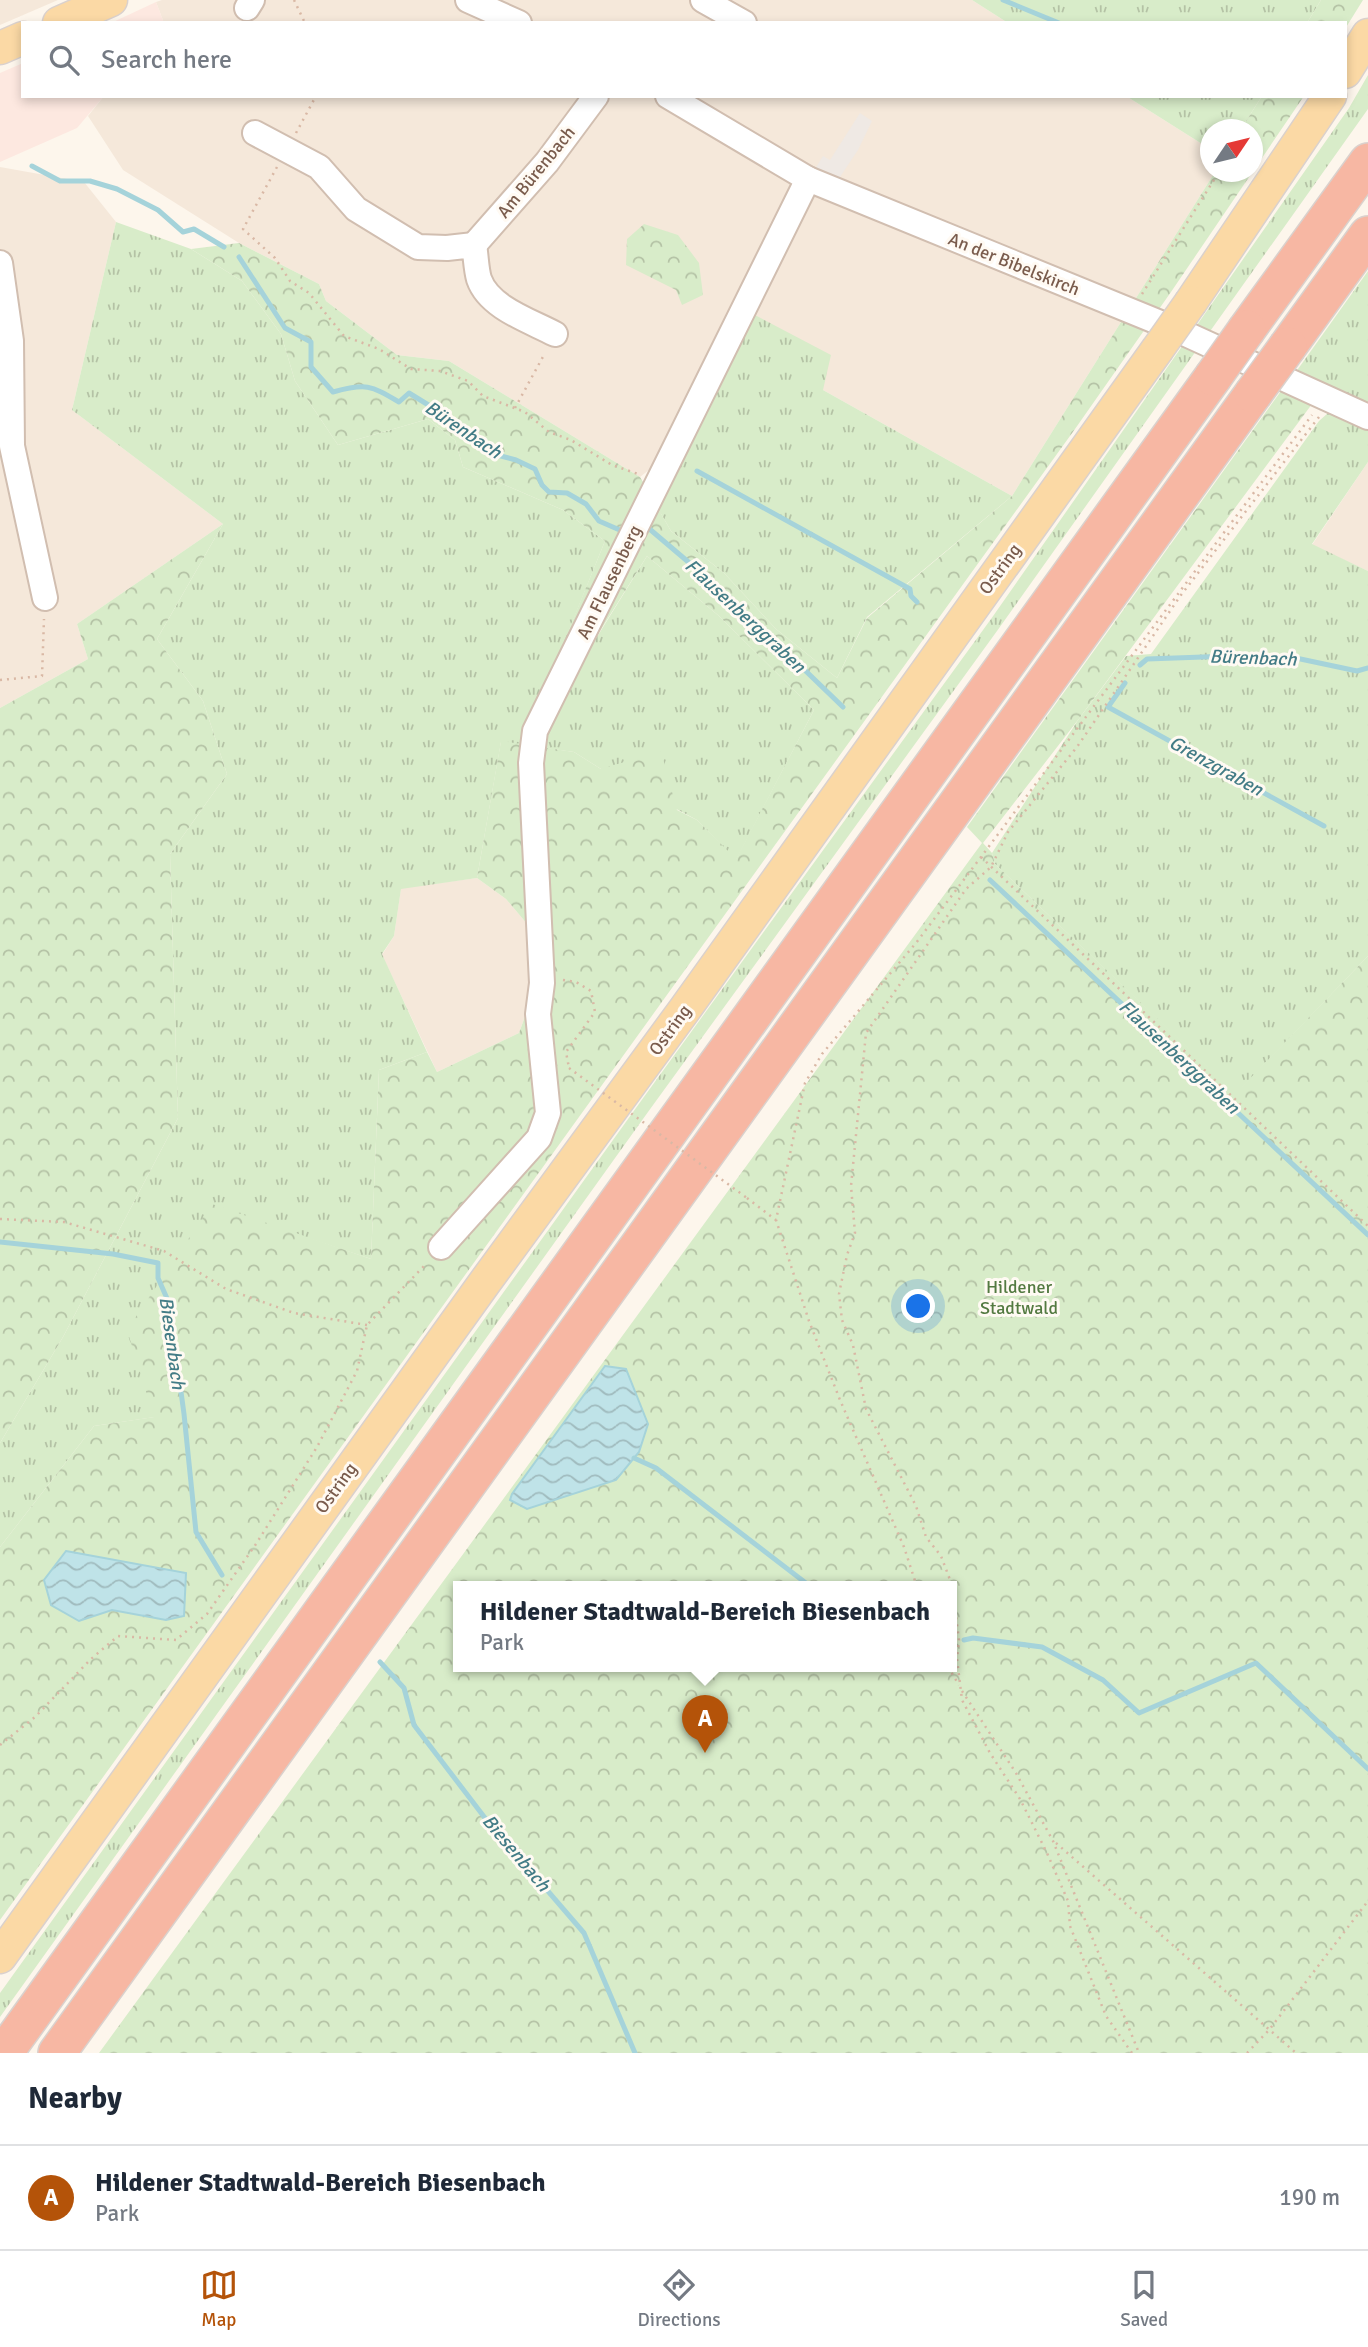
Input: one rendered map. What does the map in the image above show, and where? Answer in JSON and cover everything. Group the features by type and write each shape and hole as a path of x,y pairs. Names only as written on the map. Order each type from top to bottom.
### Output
{"highway":[{"path":"4,2053 1368,162"},
{"path":"57,2053 1368,235"}],"main road":[{"path":"64,21 111,0"},
{"path":"1347,69 1368,35"},
{"path":"0,48 21,39"},
{"name":"Ostring","path":"0,1956 463,1312 685,1009 1157,350 1329,98"}],"street":[{"path":"468,0 515,21"},
{"path":"703,0 740,21"},
{"name":"Am Bürenbach","path":"474,245 547,162 595,98"},
{"name":"An der Bibelskirch","path":"671,98 808,179 1131,311 1368,417"},
{"path":"255,133 319,167 356,209 418,247 474,245 479,280 490,296 503,307 555,334"},
{"name":"Am Flausenberg","path":"441,1247 539,1138 548,1113 538,1014 542,983 531,763 535,731 808,179"},
{"path":"0,262 11,341 12,446 45,598"}],"path":[{"path":"294,0 304,21"},
{"path":"315,98 243,229 275,258 290,281 309,293 344,336 379,349 411,369 440,371 468,381 484,396 525,412 549,432 571,440 612,465 659,483"},
{"path":"1131,311 1213,182"},
{"path":"515,408 555,334"},
{"path":"915,1581 904,1547 840,1401 776,1220 805,1083 822,1054 916,943 1329,400"},
{"path":"951,1581 941,1556 926,1537 916,1506 866,1409 853,1345 842,1320 839,1294 847,1255 855,1233 852,1186 866,1033 966,889 991,867 1008,832 1077,747 1181,595 1327,407 1329,400"},
{"path":"0,680 42,676 45,598"},
{"path":"981,858 1368,1226"},
{"path":"542,983 558,980 576,982 592,991 595,1012 566,1052 569,1068 776,1220"},
{"path":"0,1219 64,1222 164,1251 226,1289 283,1309 368,1325"},
{"path":"0,1745 34,1717 91,1659 118,1636 176,1640 207,1614 256,1544 317,1447 356,1371 368,1325 441,1247"},
{"path":"957,1622 957,1659 962,1700 975,1727 1020,1800 1068,1901 1070,1926 1106,2016 1132,2053"},
{"path":"951,1672 1016,1773 1053,1841 1139,2053"},
{"path":"1053,1841 1296,2053"},
{"path":"1247,2053 1269,2030 1368,1901"}],"shaded area":[{"path":"0,0 58,0 0,25"},
{"path":"972,0 1005,21 163,21 156,2"},
{"path":"156,2 163,21 115,21"},
{"path":"21,64 21,98 102,98 77,128 0,162 0,73"},
{"path":"102,98 1129,98 1200,143 1200,182 1209,182 1012,496 823,390 655,465 640,477 449,361 397,355 326,301 319,284 239,243 123,170 88,116"},
{"path":"860,113 872,121 858,150 838,180 815,169 823,156 830,160"},
{"path":"0,167 84,182 116,222 72,410 223,524 77,624 88,659 0,708"},
{"path":"1368,462 1368,571 1312,545"},
{"path":"477,878 506,899 549,950 519,1033 437,1072 382,955 394,936 401,888"}],"green space":[{"path":"972,0 1321,0 1308,21 1005,21"},
{"path":"1321,0 1363,0 1347,26 1347,21 1308,21"},
{"path":"1368,75 1368,109 997,631 648,1112 0,2017 0,1993 991,619 1349,108"},
{"path":"1129,98 1261,98 1247,119 1200,119 1200,143"},
{"path":"1261,98 1303,98 1263,156 1263,119 1247,119"},
{"path":"1209,182 1246,182 1075,429 0,1920 0,1547 94,1426 154,1417 127,1330 212,1204 371,1259 379,1070 427,1052 437,1072 519,1033 549,950 506,899 477,878 501,741 574,752 601,769 661,751 677,810 697,820 736,859 814,710 719,616 647,556 565,687 543,693 605,541 563,510 463,467 455,440 428,419 338,445 295,381 281,334 242,281 191,249 239,243 319,284 326,301 397,355 449,361 640,477 671,531 724,573 776,629 837,678 867,618 1012,496"},
{"path":"116,222 191,249 242,281 281,334 295,381 338,445 428,419 455,440 463,467 563,510 605,541 544,692 566,687 647,556 719,616 814,710 736,860 697,820 574,752 501,742 477,878 401,889 394,936 382,954 427,1052 379,1070 371,1259 221,1209 155,1417 94,1426 0,1547 0,1443 63,1337 178,1118 170,854 227,774 203,701 157,639 223,524 72,410"},
{"path":"644,224 678,235 699,263 703,295 682,305 676,290 626,265 627,239"},
{"path":"1368,271 1368,404 1293,376"},
{"path":"751,313 831,355 823,390 1012,496 867,617 837,678 776,629 724,573 671,531 653,500"},
{"name":"Hildener Stadtwald","path":"1281,391 1312,404 1078,720 983,843 992,853 995,864 1236,1093 1368,956 1368,2053 99,2053 982,843 967,827"},
{"path":"1328,413 1368,427 1368,462 1312,544 1368,571 1368,956 1236,1094 995,864 992,853 1078,720 1126,656 1151,654 1319,421"},
{"path":"223,524 157,639 203,701 227,774 170,854 178,1118 63,1337 0,1443 0,708 88,659 77,624"}],"water":[{"path":"605,1366 626,1369 648,1424 639,1452 616,1480 527,1509 510,1500 512,1494"},
{"path":"66,1551 186,1573 184,1616 166,1620 112,1610 79,1621 51,1605 44,1580"}],"waterway":[{"path":"1003,0 1054,21"},
{"name":"Bürenbach","path":"32,166 60,181 90,181 117,189 158,210 183,232 194,229 224,247"},
{"name":"Bürenbach","path":"239,257 285,328 311,342 311,367 333,392 353,387 368,387 399,402 409,393 443,414 454,428 481,441 497,455 535,469 542,485 549,492 567,493 586,504 599,521 622,531"},
{"name":"Bürenbach","path":"697,471 910,589 911,596 917,602"},
{"name":"Flausenberggraben","path":"646,526 726,594 843,707"},
{"name":"Bürenbach","path":"1140,665 1147,659 1231,656 1291,657 1357,671 1368,668"},
{"name":"Grenzgraben","path":"1125,683 1108,707 1324,826"},
{"name":"Flausenberggraben","path":"990,880 1368,1235"},
{"name":"Biesenbach","path":"0,1242 113,1254 158,1263 158,1278 169,1303 196,1532 222,1575"},
{"path":"634,1458 656,1468 803,1581"},
{"path":"964,1640 973,1638 1042,1647 1103,1680 1139,1713 1256,1663 1368,1769"},
{"name":"Biesenbach","path":"380,1662 404,1688 414,1725 485,1818 584,1933 635,2053"}],"place":[{"name":"Hildener Stadtwald-Bereich Biesenbach","path":"705,1753"}]}
